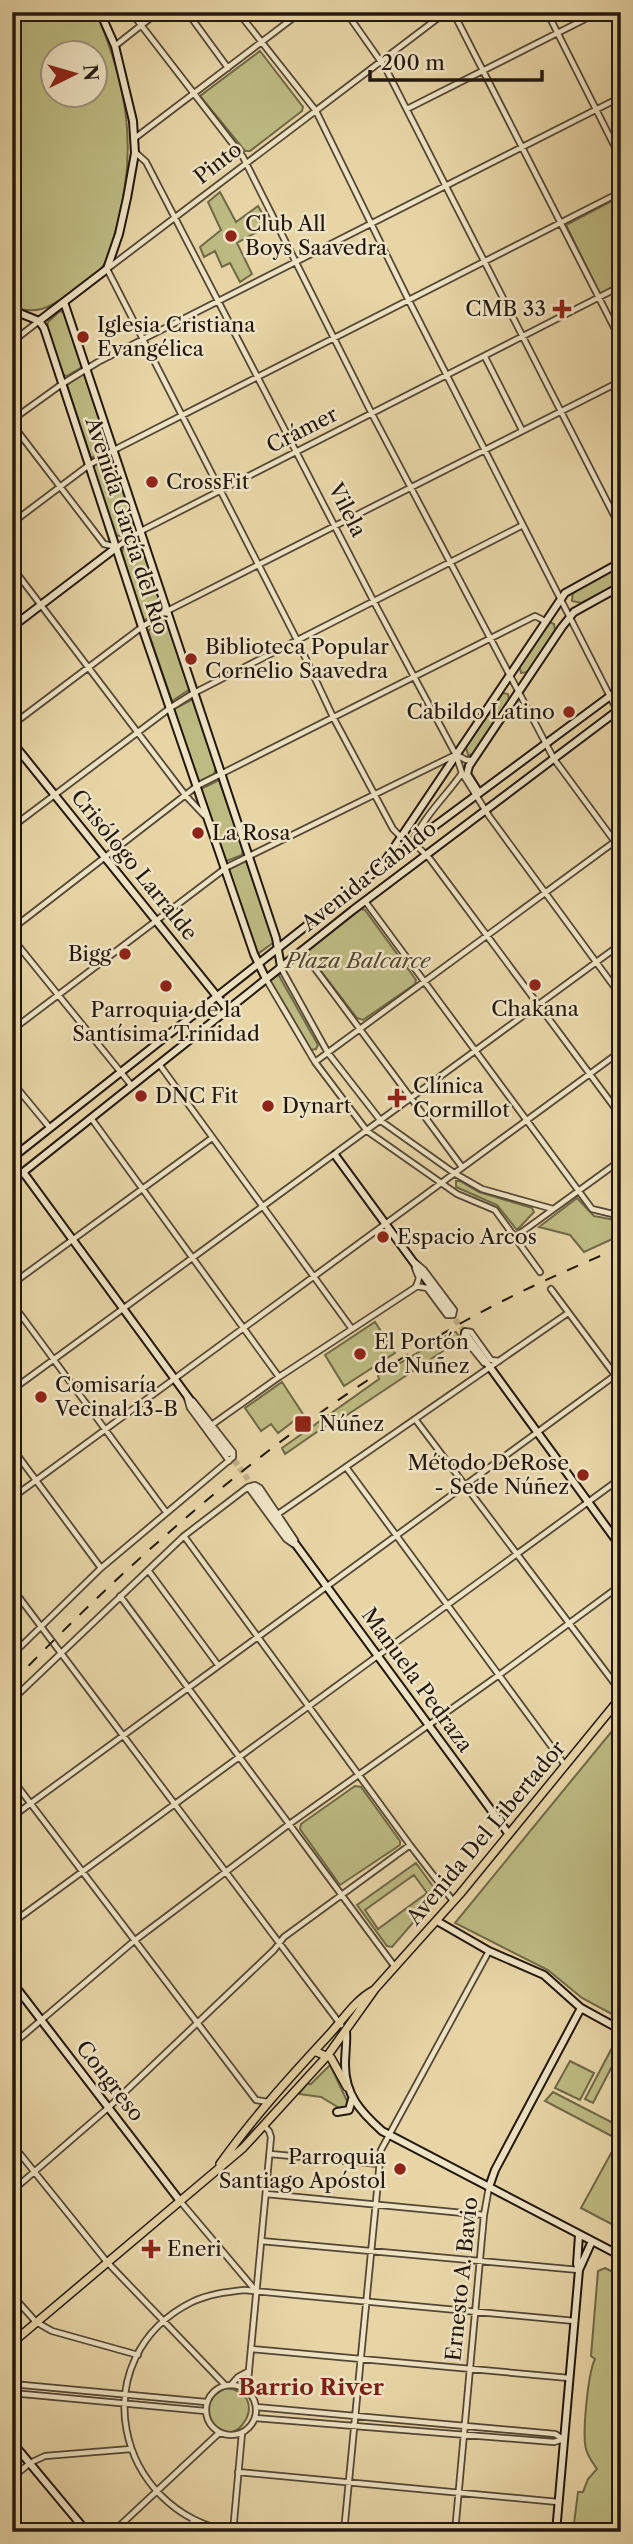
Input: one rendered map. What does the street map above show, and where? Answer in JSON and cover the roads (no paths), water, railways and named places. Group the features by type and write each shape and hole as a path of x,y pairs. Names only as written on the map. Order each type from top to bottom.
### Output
{"main road":[{"name":"Avenida Del Libertador","path":"12,2343 243,2148 328,2055 375,1989 453,1901 621,1694"},
{"name":"Avenida Del Libertador","path":"213,2173 269,2102 363,1996 375,1989"},
{"path":"314,2051 328,2055 334,2061 347,2087"},
{"path":"269,2102 286,2101"}],"street":[{"path":"100,12 114,46 129,98 135,138 135,153 124,215 107,269 297,640 333,717 393,829 425,854 621,1116"},
{"path":"131,12 246,163 372,414 554,759 621,850"},
{"path":"114,46 158,12"},
{"path":"187,12 228,68"},
{"path":"237,12 316,111 408,301 619,713"},
{"path":"135,138 301,12"},
{"path":"346,12 382,61 621,529"},
{"name":"Pinto","path":"12,342 446,12"},
{"path":"453,12 621,341"},
{"path":"547,12 621,159"},
{"path":"407,109 599,12"},
{"path":"117,547 104,544 12,422 87,367 621,96"},
{"name":"Vilela","path":"135,153 146,162 456,755 462,773 477,794"},
{"path":"12,523 89,465 114,450 621,191"},
{"name":"Crámer","path":"12,627 141,531 621,286"},
{"name":"Avenida García del Río","path":"64,302 249,855 278,947 281,967"},
{"path":"12,310 39,321"},
{"name":"Avenida García del Río","path":"39,321 44,328 257,964 266,979"},
{"path":"485,357 522,430"},
{"path":"12,725 167,611 621,381"},
{"path":"12,827 137,732 194,693 523,525"},
{"path":"382,866 565,593 621,562"},
{"path":"12,567 186,796 207,818"},
{"path":"456,755 473,760 570,616 621,586"},
{"path":"12,929 197,786 535,616 545,621"},
{"name":"Avenida Cabildo","path":"12,1158 413,842 621,688"},
{"name":"Avenida Cabildo","path":"12,1181 425,854 619,713"},
{"name":"Crisólogo Larralde","path":"12,742 228,1010"},
{"path":"12,1030 225,869 456,755"},
{"name":"Vilela","path":"473,760 467,774 486,809 621,996"},
{"path":"413,842 424,821 462,773"},
{"path":"315,1062 621,837"},
{"path":"365,901 592,1209 621,1216"},
{"path":"12,938 132,1086"},
{"path":"12,1390 621,944"},
{"path":"301,951 462,1167"},
{"path":"281,967 328,1053 381,1121 454,1173 482,1189 554,1209"},
{"path":"266,979 315,1062 367,1131 440,1183 495,1210 540,1272"},
{"path":"12,1498 621,1051"},
{"path":"159,1065 352,1329"},
{"path":"12,1082 50,1128"},
{"path":"91,1118 279,1377"},
{"path":"12,1284 212,1138"},
{"path":"335,1155 450,1312"},
{"path":"515,1237 621,1160"},
{"path":"23,1172 230,1455"},
{"path":"213,1424 416,1287 426,1287 447,1315 453,1315 454,1310 424,1270 413,1261"},
{"path":"413,1261 419,1277 416,1287"},
{"path":"551,1289 621,1383"},
{"path":"12,1303 166,1512"},
{"path":"278,1514 568,1313"},
{"path":"490,1367 480,1360 463,1337 465,1331 471,1332 491,1360 499,1361"},
{"path":"465,1333 621,1547"},
{"path":"12,1817 621,1371"},
{"path":"187,1396 198,1404 213,1424 230,1455"},
{"path":"415,1419 621,1694"},
{"path":"12,1448 101,1568"},
{"path":"12,1655 101,1568 230,1455"},
{"path":"346,1467 565,1765"},
{"path":"12,1923 621,1478"},
{"path":"12,1700 184,1536 253,1487"},
{"name":"Manuela Pedraza","path":"253,1487 260,1488 292,1534 298,1548"},
{"name":"Manuela Pedraza","path":"253,1487 508,1833"},
{"path":"184,1536 453,1901"},
{"path":"148,1570 218,1665"},
{"path":"12,2045 134,1941 288,1825 621,1585"},
{"path":"12,1588 346,2031 347,2087 352,2099 365,2115 388,2134 621,2256"},
{"path":"120,1596 395,1967"},
{"path":"12,1779 256,2100 269,2102"},
{"path":"12,2191 108,2108 279,1943 340,1894 410,1845"},
{"path":"437,1920 489,1951 544,1975 581,2008 621,2030"},
{"path":"344,2532 381,2150 489,1951"},
{"name":"Congreso","path":"12,1982 180,2201"},
{"name":"Ernesto A. Bavio","path":"455,2532 484,2215 489,2187 495,2170 581,2008"},
{"path":"337,2112 349,2110 352,2099"},
{"path":"249,2371 214,2391 206,2402 208,2422 219,2433 230,2436 242,2433 250,2427 257,2407 247,2391 252,2349 270,2154 270,2134 263,2126"},
{"path":"12,2144 107,2262 163,2322 228,2385 247,2391"},
{"path":"270,2154 379,2164"},
{"path":"266,2194 484,2215"},
{"path":"180,2201 256,2291"},
{"path":"579,2235 579,2270"},
{"path":"261,2241 579,2270"},
{"path":"556,2532 579,2270 592,2241"},
{"path":"242,2433 233,2532 193,2520 170,2506 156,2493 142,2473 126,2433 126,2395 138,2355 163,2322 202,2298 230,2291 256,2291 575,2321"},
{"path":"12,2295 36,2322 52,2331 138,2355"},
{"path":"252,2349 569,2378"},
{"path":"12,2384 206,2402"},
{"path":"12,2393 205,2411"},
{"path":"257,2407 555,2434 564,2439"},
{"path":"255,2418 465,2436 554,2442 564,2439"},
{"path":"113,2532 219,2433"},
{"path":"230,2436 239,2449"},
{"path":"12,2442 87,2532"},
{"path":"12,2478 30,2463 52,2455 131,2449"},
{"path":"238,2472 558,2502"},
{"path":"190,2532 193,2520"}],"tunnel":[{"path":"450,1312 465,1333"},
{"path":"229,1453 254,1488"}],"railway":[{"path":"12,1683 115,1581 224,1486 281,1441 401,1359 463,1322 540,1283 621,1247"}],"place":[{"name":"Club All Boys Saavedra","path":"231,236"},
{"name":"CMB 33","path":"562,309"},
{"name":"Iglesia Cristiana Evangélica","path":"83,337"},
{"name":"CrossFit","path":"152,482"},
{"name":"Biblioteca Popular Cornelio Saavedra","path":"191,659"},
{"name":"Cabildo Latino","path":"569,712"},
{"name":"La Rosa","path":"198,833"},
{"name":"Bigg","path":"125,954"},
{"name":"Chakana","path":"535,985"},
{"name":"Parroquia de la Santísima Trinidad","path":"166,986"},
{"name":"DNC Fit","path":"141,1096"},
{"name":"Clínica Cormillot","path":"397,1098"},
{"name":"Dynart","path":"268,1106"},
{"name":"Espacio Arcos","path":"383,1237"},
{"name":"El Portón de Nuñez","path":"360,1354"},
{"name":"Comisaría Vecinal 13-B","path":"41,1397"},
{"name":"Núñez","path":"303,1424"},
{"name":"Método DeRose - Sede Núñez","path":"583,1475"},
{"name":"Parroquia Santiago Apóstol","path":"400,2169"},
{"name":"Eneri","path":"151,2249"}],"district":[{"name":"Barrio River","path":"311,2387"}],"park label":[{"name":"Plaza Balcarce","path":"358,961"}]}
